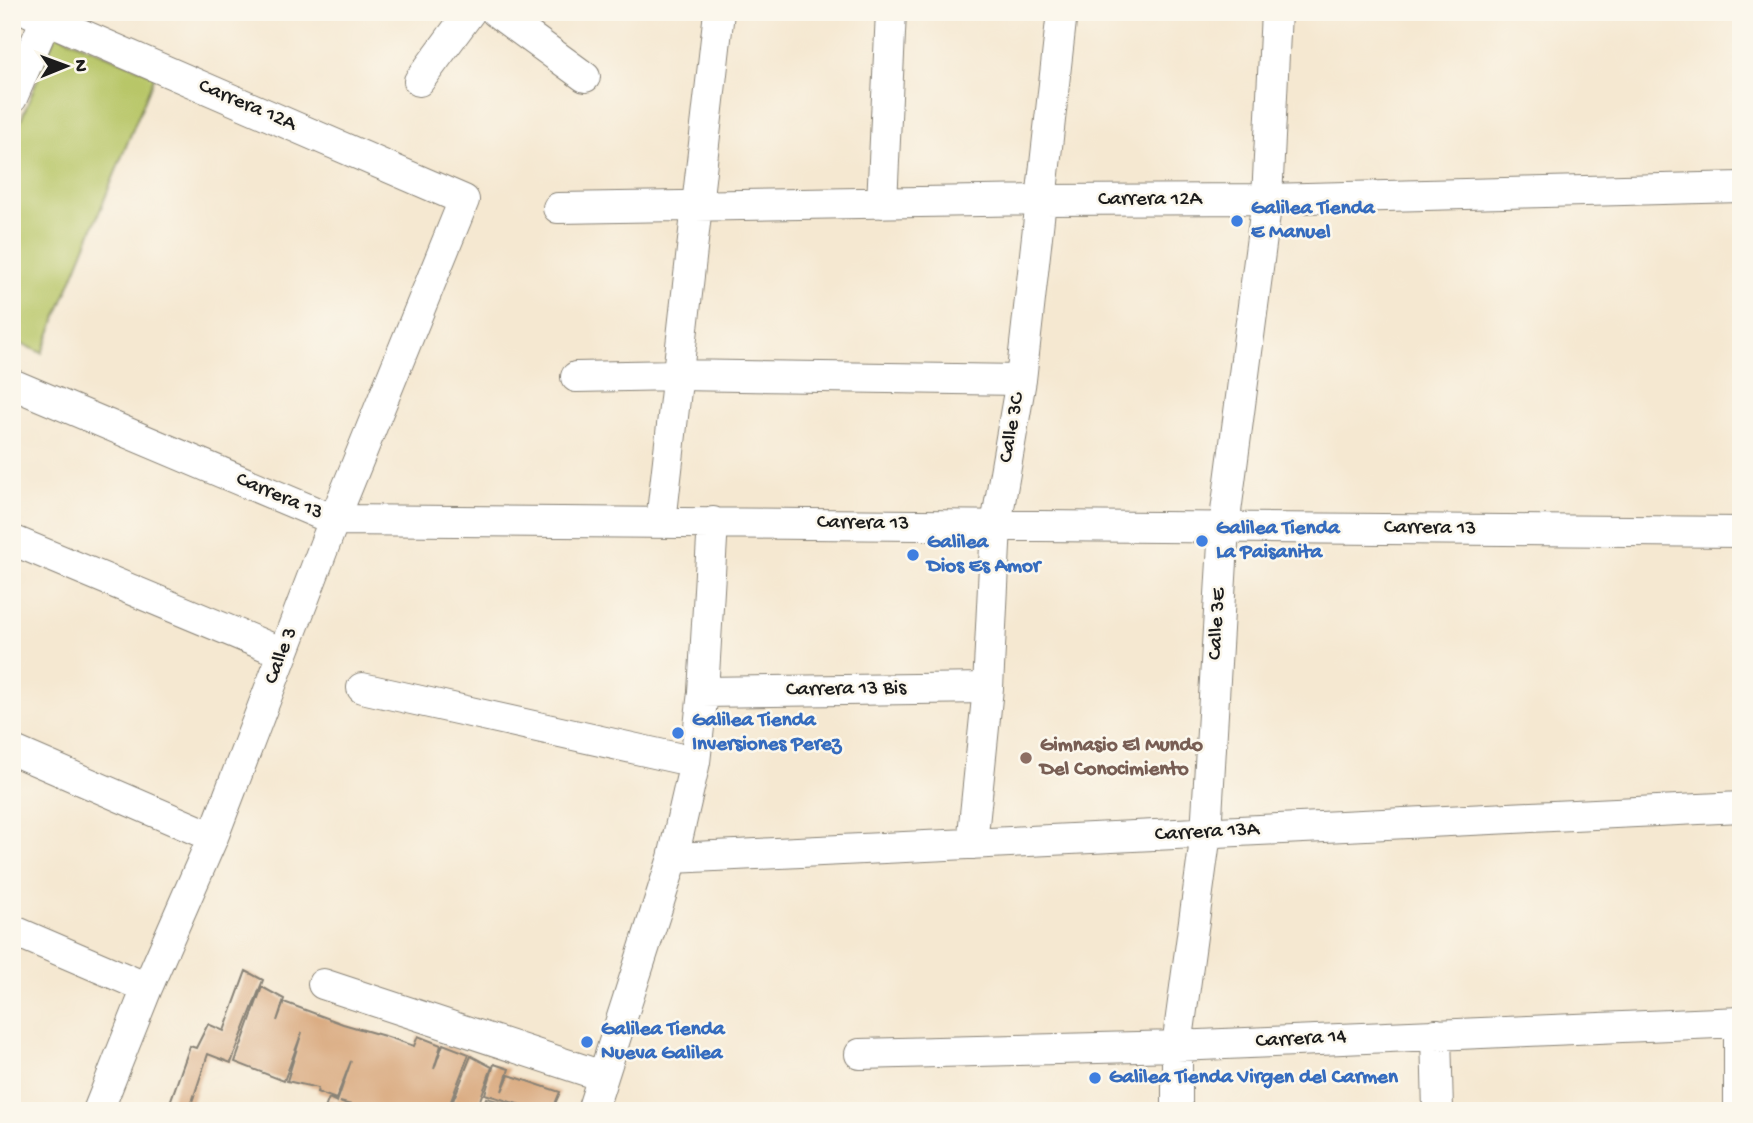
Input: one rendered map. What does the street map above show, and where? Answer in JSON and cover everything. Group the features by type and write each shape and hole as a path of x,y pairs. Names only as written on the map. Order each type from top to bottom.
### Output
{"street":[{"path":"419,81 470,12"},
{"path":"496,12 585,77"},
{"path":"661,522 719,12"},
{"path":"881,203 891,12"},
{"name":"Calle 3C","path":"972,844 988,688 996,525 1021,380 1062,12"},
{"name":"Calle 3E","path":"1177,1111 1177,1046 1206,833 1224,527 1267,199 1276,12"},
{"path":"12,98 38,15"},
{"name":"Carrera 12A","path":"38,15 464,200"},
{"name":"Carrera 12A","path":"558,208 1267,199 1741,187"},
{"name":"Calle 3","path":"98,1111 146,988 213,837 334,520 464,200"},
{"path":"576,377 677,375 1021,380"},
{"name":"Carrera 13","path":"12,384 334,520 1741,532"},
{"path":"592,1111 673,858 695,762 703,692 713,522"},
{"path":"12,540 283,653"},
{"path":"362,688 695,762"},
{"name":"Carrera 13 Bis","path":"703,692 988,688"},
{"path":"12,750 213,837"},
{"name":"Carrera 13A","path":"673,858 1741,807"},
{"path":"12,930 146,988"},
{"path":"323,984 602,1076"},
{"path":"1739,1111 1740,1022"},
{"name":"Carrera 14","path":"860,1054 1177,1046 1740,1022"},
{"path":"1436,1034 1438,1111"}],"green space":[{"path":"56,34 155,75 42,353 12,340 12,142"}],"building":[{"path":"246,971 263,980 231,1063 208,1054 189,1111 167,1111 190,1046 196,1048 208,1024 224,1031"},
{"path":"262,987 284,999 277,1021 284,1002 414,1046 418,1036 441,1045 434,1069 443,1044 469,1054 447,1111 362,1111 363,1108 340,1102 361,1111 324,1111 329,1098 337,1102 351,1061 336,1099 317,1092 318,1088 287,1081 302,1032 284,1081 235,1062"},
{"path":"471,1056 492,1067 476,1111 449,1111"},
{"path":"494,1064 509,1069 502,1091 509,1075 560,1092 552,1111 540,1111 485,1094"},
{"path":"486,1098 533,1110 533,1111 481,1111"}],"place":[{"name":"Galilea Tienda E Manuel","path":"1237,221"},
{"name":"Galilea Tienda La Paisanita","path":"1202,541"},
{"name":"Galilea Dios Es Amor","path":"913,555"},
{"name":"Galilea Tienda Inversiones Perez","path":"678,733"},
{"name":"Gimnasio El Mundo Del Conocimiento","path":"1026,758"},
{"name":"Galilea Tienda Nueva Galilea","path":"587,1042"},
{"name":"Galilea Tienda Virgen del Carmen","path":"1095,1078"}]}
